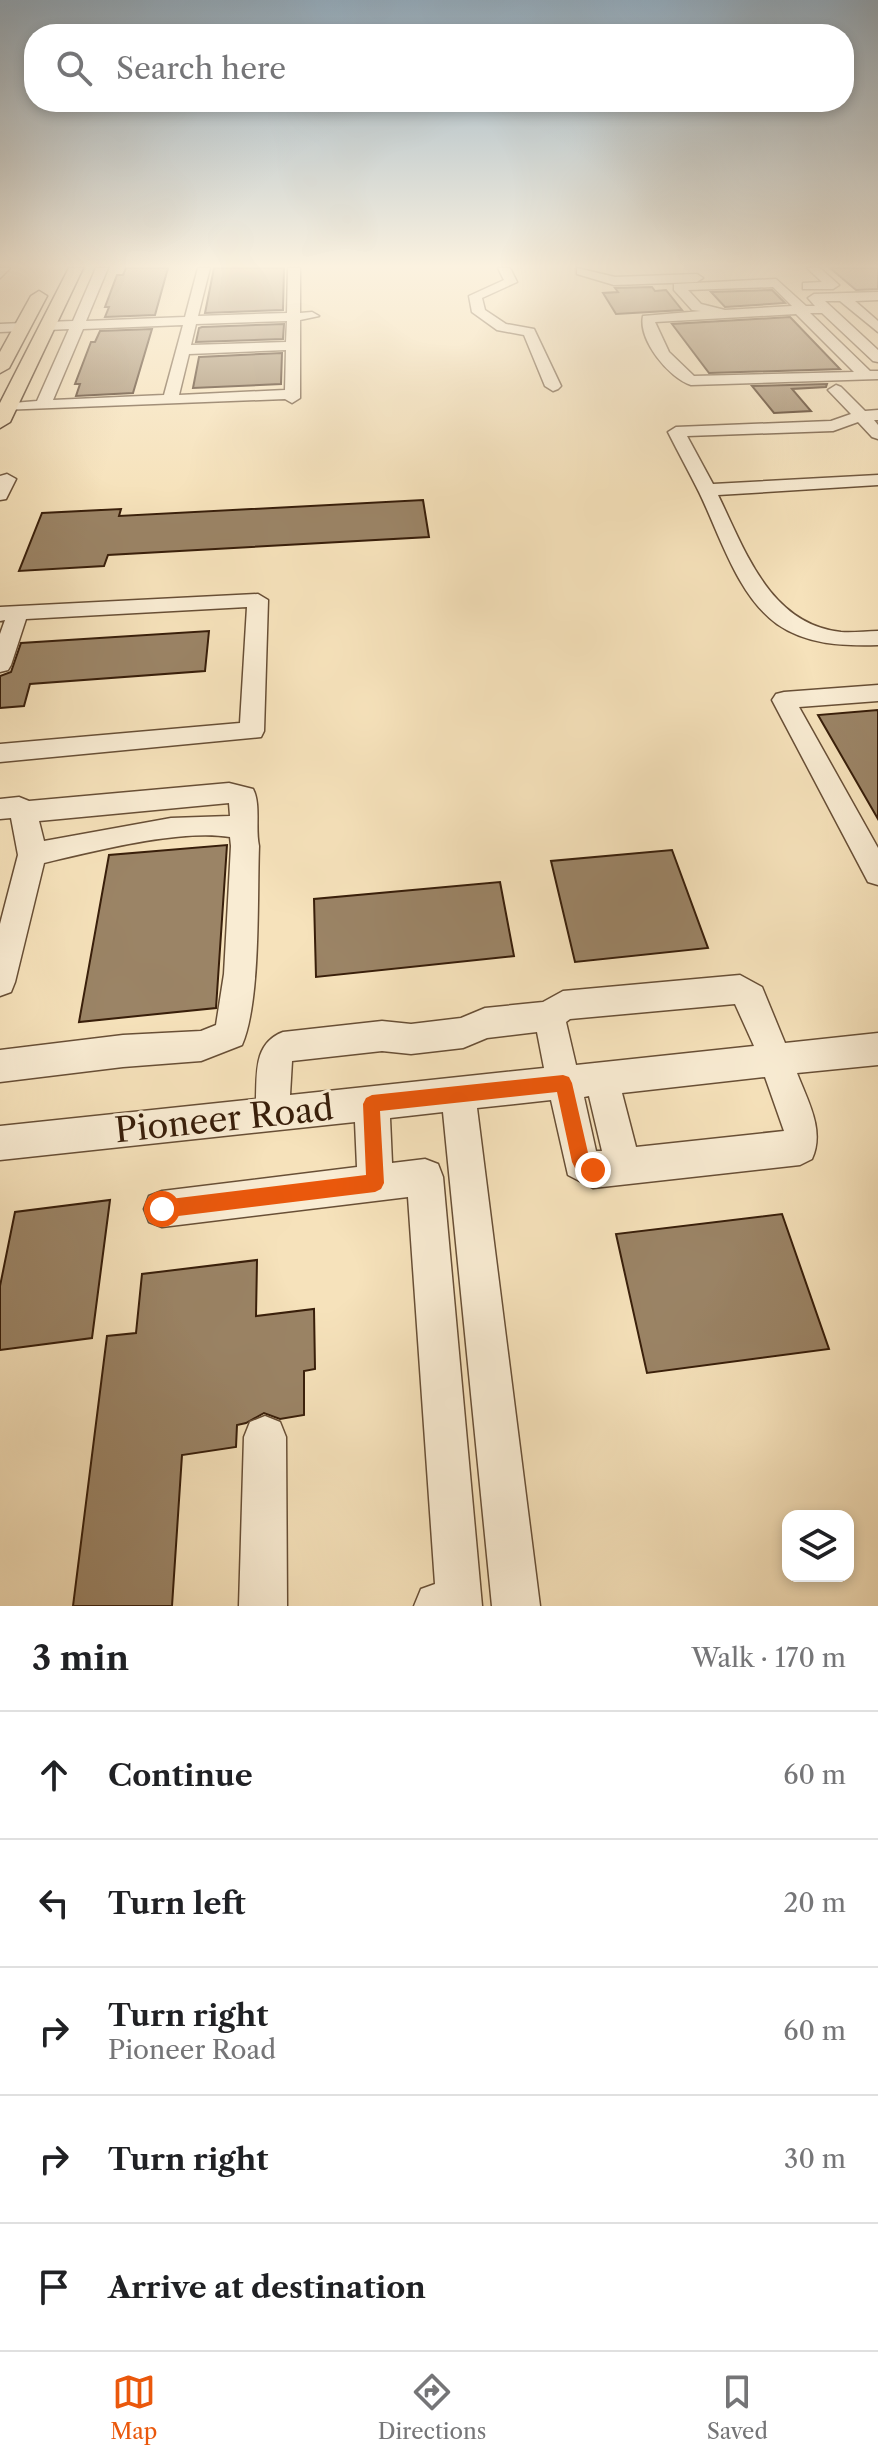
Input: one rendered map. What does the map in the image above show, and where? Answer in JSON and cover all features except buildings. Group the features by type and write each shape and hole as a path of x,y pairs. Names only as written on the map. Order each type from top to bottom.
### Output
{"main road":[{"path":"0,368 13,343"},
{"path":"5,406 39,343"}],"street":[{"path":"43,405 71,343"},
{"path":"170,400 185,343"},
{"path":"5,406 292,396 293,343"},
{"path":"534,343 553,386"},
{"path":"659,343 682,376 691,381 870,382"},
{"path":"833,343 870,382"},
{"path":"183,350 293,346"},
{"path":"836,390 870,416 878,434"},
{"path":"870,416 833,426 676,432 735,549 770,606 782,618 806,630 837,639 878,638"},
{"path":"707,490 878,480"},
{"path":"0,665 9,613 258,600 252,731 0,753"},
{"path":"878,693 784,700 878,874"},
{"path":"0,1066 123,1051 201,1046 231,1034 239,974 245,846 242,829 244,796 229,793 11,811"},
{"path":"0,982 32,855 28,826 11,811"},
{"path":"32,855 86,842 161,831 230,824 242,829"},
{"path":"273,1114 274,1060 283,1047 382,1036 411,1039 463,1033 485,1023 549,1016 563,1005 740,989 751,997 776,1060 801,1131 800,1147 593,1170 581,1162 549,1016"},
{"name":"Pioneer Road","path":"0,1145 878,1049"},
{"path":"602,1079 623,1166"},
{"path":"458,1095 516,1606"},
{"path":"372,1104 375,1183"},
{"path":"162,1209 425,1177 460,1603 438,1606"},
{"path":"263,1606 265,1437"}],"route":[{"path":"162,1209 375,1183 372,1104 563,1083 581,1162 593,1170"}]}
